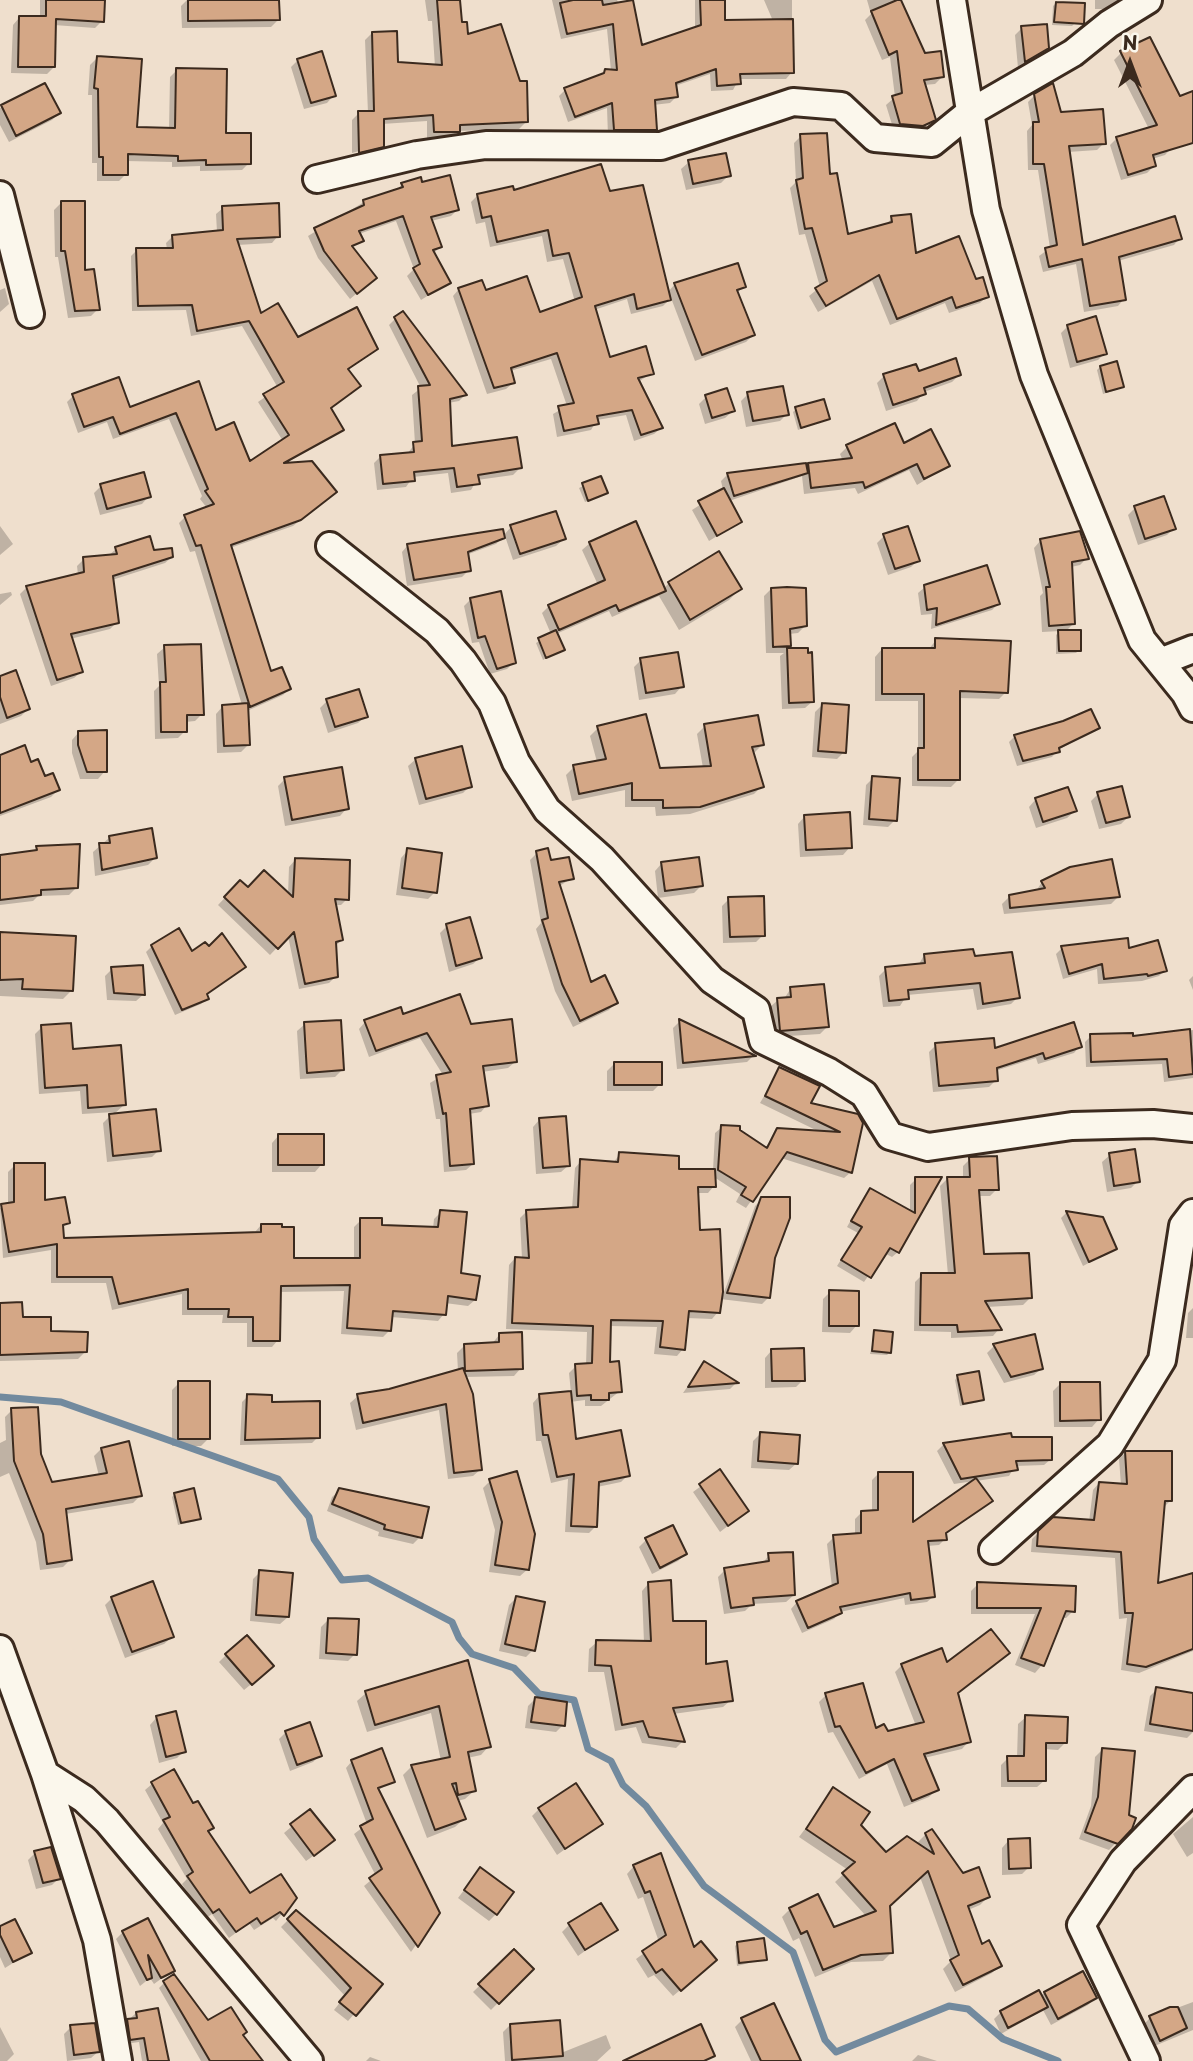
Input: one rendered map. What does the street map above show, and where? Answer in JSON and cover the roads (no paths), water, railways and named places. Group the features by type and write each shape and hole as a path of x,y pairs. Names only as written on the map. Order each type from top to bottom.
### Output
{"street":[{"path":"952,0 986,211 1034,375 1142,640 1185,693 1193,708"},
{"path":"317,179 417,155 486,145 661,146 793,102 841,106 875,138 932,143 969,113 1073,53 1109,24 1148,0"},
{"path":"0,195 30,314"},
{"path":"330,546 436,631 463,661 492,703 516,762 547,810 602,859 712,980 756,1010 763,1040 829,1072 864,1094 890,1136 928,1147 1073,1126 1153,1124 1193,1128"},
{"path":"1160,662 1193,649"},
{"path":"993,1550 1110,1445 1162,1360 1183,1226 1193,1213"},
{"path":"0,1649 45,1774 97,1940 118,2061"},
{"path":"45,1774 84,1800 107,1821 309,2061"},
{"path":"1146,2061 1081,1925 1123,1861 1193,1789"}],"waterway":[{"path":"0,1397 61,1402 278,1479 309,1517 314,1539 342,1580 368,1578 452,1622 459,1638 472,1654 514,1668 539,1694 574,1700 588,1749 611,1761 623,1785 646,1806 704,1886 793,1952 825,2040 836,2052 949,2006 968,2009 1003,2039 1058,2061"}]}
